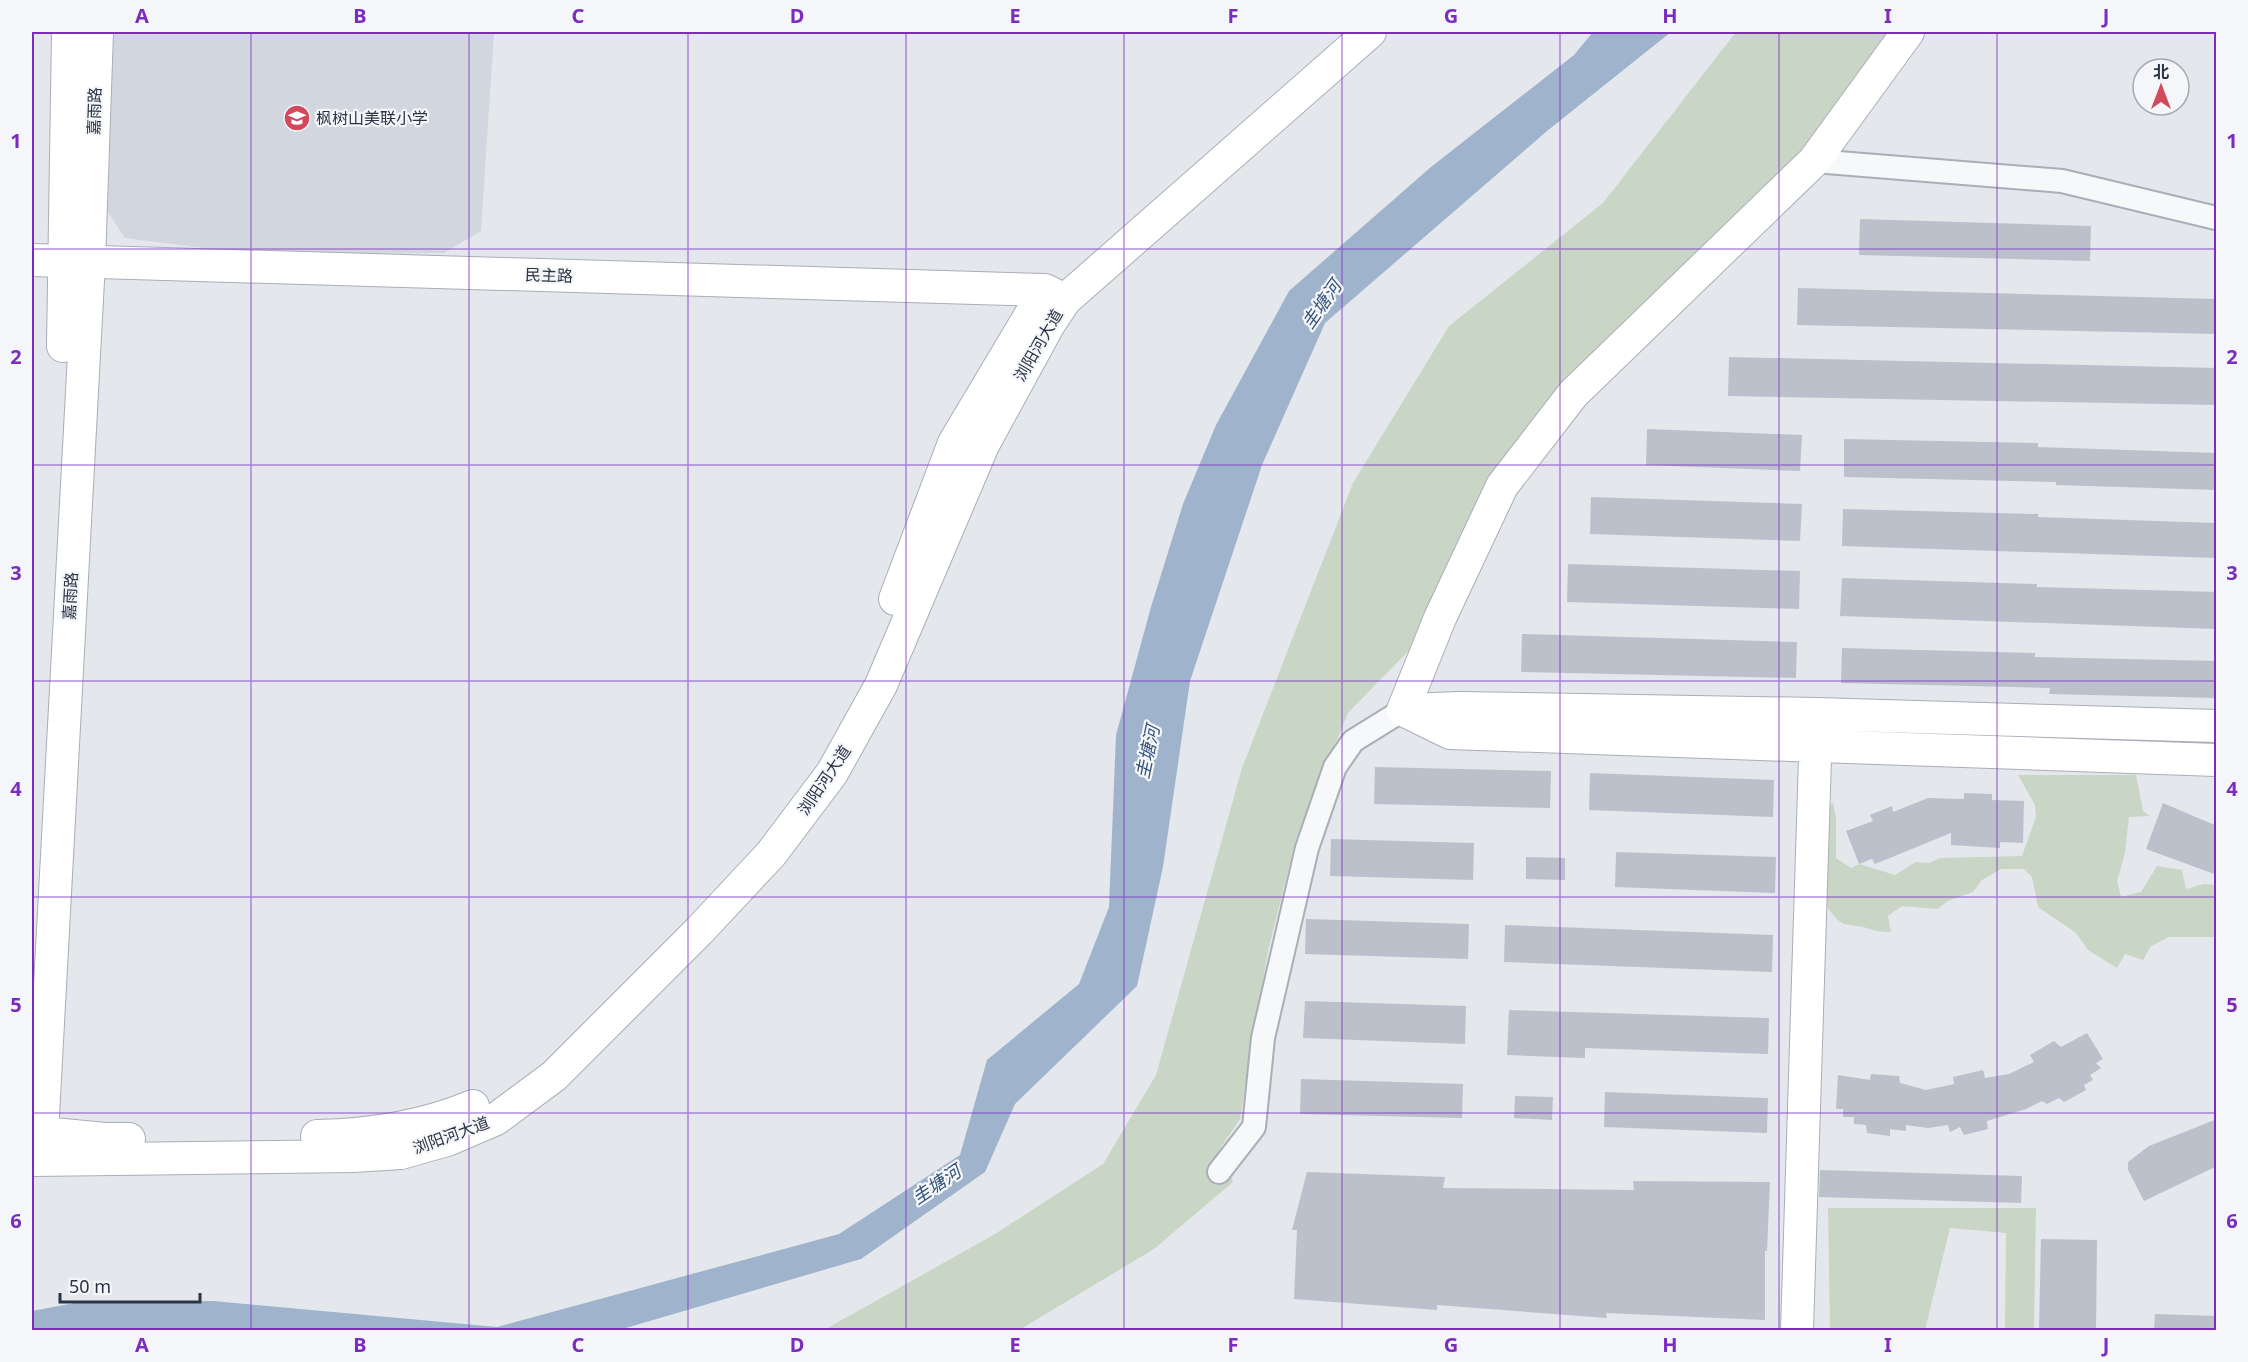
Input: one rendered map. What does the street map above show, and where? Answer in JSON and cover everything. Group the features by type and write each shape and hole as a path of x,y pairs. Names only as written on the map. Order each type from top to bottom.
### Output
{"main road":[{"name":"嘉雨路","path":"36,1146 77,271 68,32"},
{"name":"嘉雨路","path":"32,964 51,602 97,32"},
{"name":"浏阳河大道","path":"36,1146 353,1156 401,1153 447,1140 496,1119 555,1076 699,931 771,854 832,773 881,685 982,445 1048,306 1075,268 1336,32"},
{"name":"浏阳河大道","path":"1048,306 1370,32"},
{"path":"1403,710 1440,618 1502,486 1573,394 1814,161 1908,32"},
{"name":"民主路","path":"32,260 77,271 1048,306"},
{"name":"民主路","path":"32,281 77,271"},
{"path":"1403,710 1459,708 1817,714 2217,726"},
{"path":"1403,710 1450,733 2217,760"},
{"path":"1797,1330 1817,714"}],"street":[{"path":"1814,161 2062,181 2217,218"},
{"path":"1219,1172 1254,1127 1263,1038 1307,848 1335,767 1353,741 1403,710"}],"shaded area":[{"name":"枫树山美联小学","path":"109,32 494,32 481,231 444,253 250,254 125,238 103,205"}],"green space":[{"path":"1736,32 1889,32 1792,167 1558,387 1495,474 1418,641 1348,713 1296,839 1268,951 1240,1119 1221,1147 1233,1182 1154,1249 1019,1330 824,1330 995,1234 1103,1164 1156,1075 1242,768 1353,483 1449,326 1603,203"},
{"path":"2018,775 2136,775 2143,811 2150,816 2129,817 2125,853 2117,881 2121,897 2141,892 2157,866 2182,870 2186,889 2204,884 2216,885 2216,937 2169,937 2151,946 2143,960 2125,954 2117,968 2088,950 2076,933 2038,907 2032,877 2024,869 2001,869 1982,880 1973,892 1948,901 1938,909 1902,906 1888,916 1891,932 1844,924 1827,907 1829,808 1833,802 1836,819 1836,858 1851,868 1859,864 1895,875 1916,862 1929,863 1940,858 2022,856 2036,817 2035,805"},
{"path":"1828,1208 2036,1208 2034,1330 2005,1330 2006,1233 1950,1228 1925,1330 1830,1330"}],"water":[{"name":"圭塘河","path":"1593,32 1671,32 1547,131 1325,323 1262,465 1190,681 1163,867 1137,986 1015,1104 985,1172 861,1259 619,1330 32,1330 32,1311 80,1302 213,1301 497,1327 839,1234 960,1155 987,1060 1079,984 1109,907 1116,735 1151,607 1183,504 1216,425 1289,291 1431,167 1574,55"}],"building":[{"path":"1860,219 2091,226 2090,261 1859,255"},
{"path":"1798,288 2217,299 2217,334 1797,325"},
{"path":"1729,357 2217,368 2217,405 1728,396"},
{"path":"1647,429 1802,435 1800,471 1646,465"},
{"path":"1844,439 2038,443 2038,447 2217,453 2217,490 2056,485 2056,482 1844,477"},
{"path":"1591,497 1802,504 1800,541 1590,534"},
{"path":"1843,509 2038,514 2038,517 2217,523 2217,558 1842,546"},
{"path":"1568,564 1800,571 1799,609 1567,602"},
{"path":"1842,578 2217,592 2217,629 1840,616"},
{"path":"1522,634 1797,642 1796,678 1521,672"},
{"path":"1842,648 2035,653 2035,657 2217,661 2217,698 2049,694 2050,688 1841,683"},
{"path":"1375,767 1551,771 1550,808 1374,804"},
{"path":"1590,773 1774,780 1773,817 1589,810"},
{"path":"1964,793 1992,794 1992,800 2024,801 2023,843 2000,842 2000,848 1951,845 1951,833 1875,864 1872,859 1859,864 1846,831 1873,821 1870,815 1892,806 1893,812 1928,798 1964,799"},
{"path":"2163,803 2217,826 2217,875 2146,849"},
{"path":"1331,839 1474,843 1473,880 1330,876"},
{"path":"1616,852 1776,857 1775,893 1615,887"},
{"path":"1526,857 1565,858 1565,880 1526,879"},
{"path":"1306,919 1469,924 1468,959 1305,954"},
{"path":"1505,925 1773,935 1772,972 1504,962"},
{"path":"1305,1001 1466,1006 1465,1044 1303,1038"},
{"path":"1509,1010 1769,1018 1768,1054 1585,1048 1585,1058 1507,1055"},
{"path":"2087,1033 2103,1059 2096,1063 2101,1068 2090,1075 2093,1080 2084,1085 2086,1090 2064,1102 2059,1098 2047,1104 2042,1101 2026,1109 1987,1121 1988,1129 1964,1135 1960,1127 1950,1132 1948,1125 1928,1128 1906,1125 1906,1131 1890,1129 1890,1136 1867,1133 1866,1125 1854,1124 1854,1117 1843,1117 1843,1109 1836,1109 1838,1075 1870,1080 1871,1074 1899,1076 1900,1083 1926,1090 1954,1084 1953,1077 1983,1070 1985,1078 2009,1074 2034,1062 2030,1055 2054,1041 2061,1047"},
{"path":"1301,1079 1463,1084 1462,1118 1300,1114"},
{"path":"1605,1092 1768,1098 1767,1133 1604,1127"},
{"path":"1515,1096 1553,1097 1552,1120 1514,1118"},
{"path":"2217,1119 2217,1166 2144,1201 2128,1170 2128,1162 2149,1146"},
{"path":"1820,1170 2022,1176 2021,1203 1819,1197"},
{"path":"1307,1172 1445,1177 1443,1188 1634,1190 1633,1181 1770,1182 1767,1251 1765,1251 1765,1320 1606,1313 1607,1318 1437,1305 1437,1310 1294,1299 1297,1230 1292,1230"},
{"path":"2041,1239 2097,1240 2096,1330 2039,1330"},
{"path":"2155,1314 2217,1316 2217,1330 2154,1330"}],"place":[{"name":"枫树山美联小学","path":"297,118"}]}
